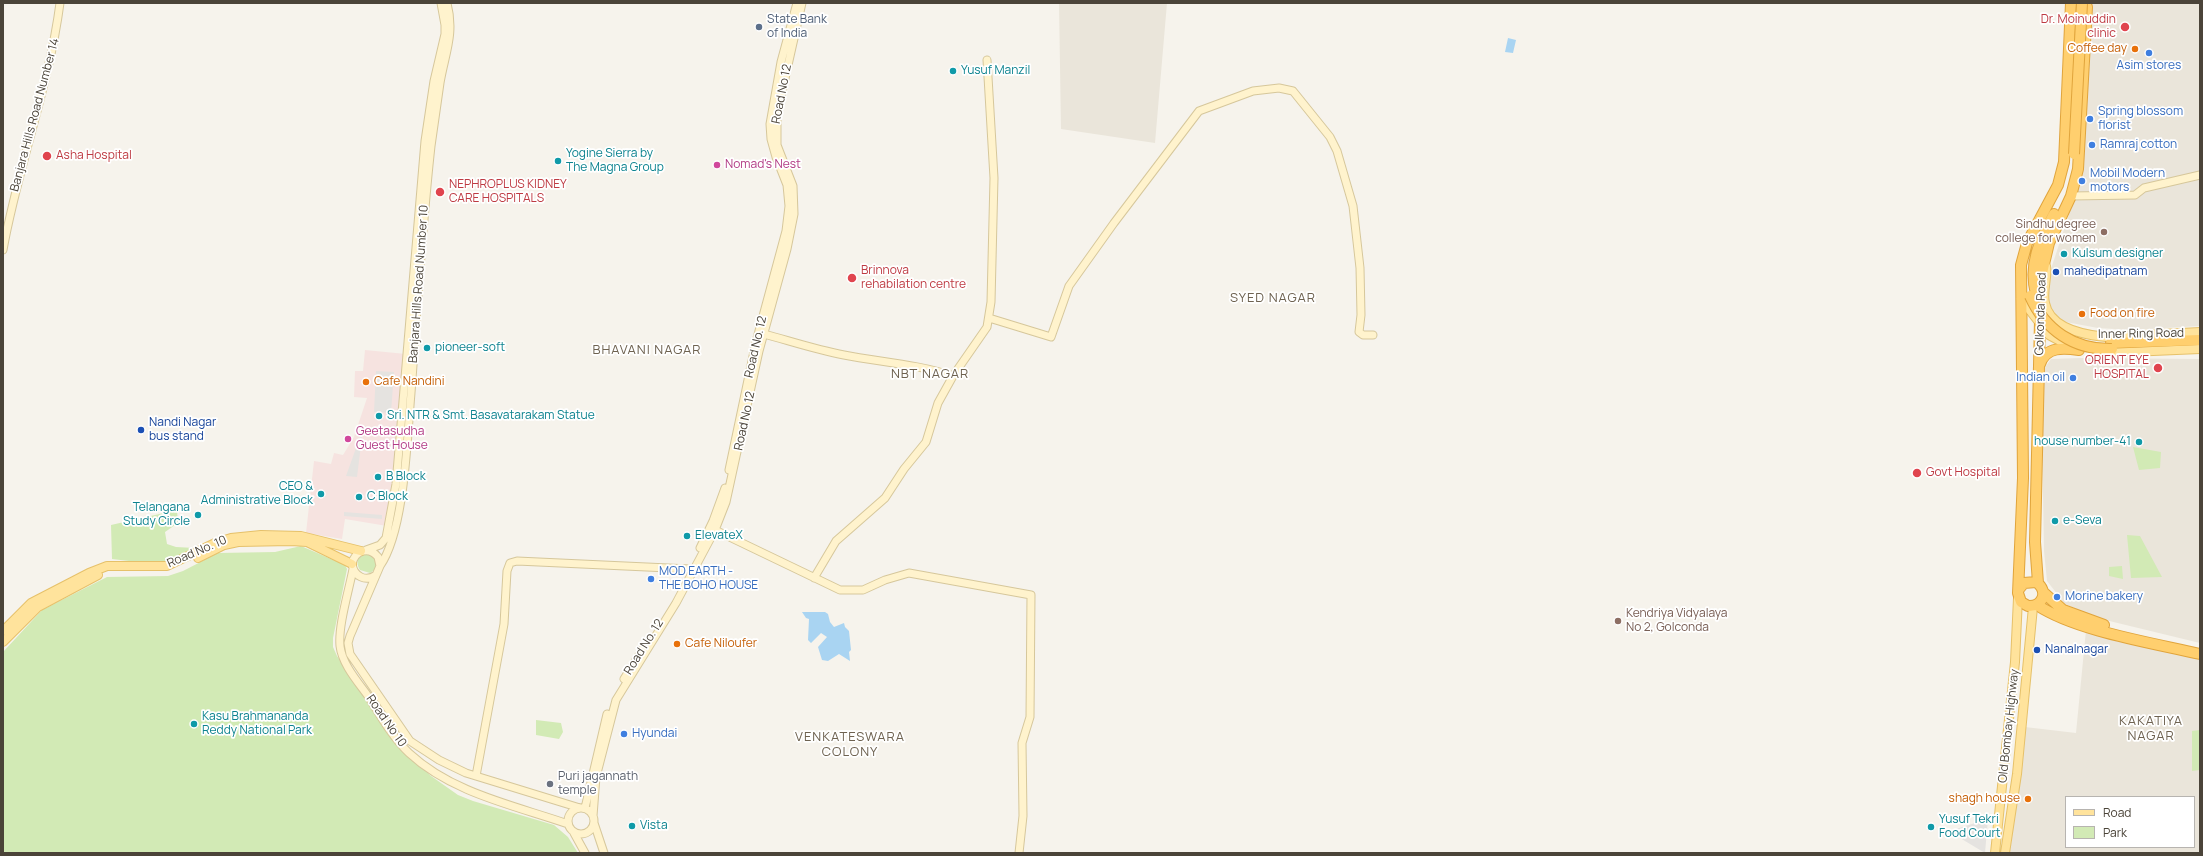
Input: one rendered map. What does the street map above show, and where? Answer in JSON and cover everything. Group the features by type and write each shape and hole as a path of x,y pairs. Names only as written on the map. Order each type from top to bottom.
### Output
{"highway":[{"name":"Golkonda Road","path":"2018,594 2023,478 2022,265 2027,243 2058,185 2062,172 2071,3"},
{"path":"2076,3 2067,166 2060,190 2034,239 2029,253 2027,278 2030,296 2039,313 2052,329 2068,340 2087,347 2112,349 2200,347"},
{"path":"2082,3 2073,167 2066,192 2036,250 2033,268 2036,294 2044,310 2056,324 2071,335 2088,341 2111,343 2200,340"},
{"name":"Golkonda Road","path":"2087,3 2078,169 2071,196 2056,225 2044,257 2041,277 2035,542 2038,583 2043,592 2058,607 2070,613 2108,626 2200,650"},
{"path":"2067,97 2083,98"},
{"path":"2039,366 2041,360 2050,351 2064,348 2079,350"},
{"path":"2038,583 2028,581 2018,594 2023,605 2035,606 2052,614 2089,627 2200,654"},
{"path":"2035,606 2042,599 2043,592"}],"main road":[{"name":"Banjara Hills Road Number 14","path":"3,250 16,186 35,125 56,33 60,3"},
{"name":"Banjara Hills Road Number 10","path":"363,551 380,545 386,538 396,484 425,141 434,81 445,25 441,3"},
{"name":"Banjara Hills Road Number 10","path":"380,566 387,557 392,543 406,455 423,231 432,140 440,82 452,25 448,3"},
{"name":"Road No. 12","path":"568,824 569,815 582,808 601,735 613,697 671,604 690,569 710,528 723,494 756,342 786,231 789,206 787,185 776,157 771,139 770,124 781,62 797,3"},
{"name":"Road No 12","path":"594,820 596,777 616,700 666,620 715,530 726,502 764,334 787,250 794,214 793,186 777,145 776,130 777,114 802,3"},
{"path":"814,578 836,541 885,498 904,468 926,442 938,403 953,376 982,336 989,318 994,178 987,60"},
{"path":"989,318 1051,337 1069,286 1114,223 1199,111 1253,91 1279,88 1294,91 1330,137 1337,151 1353,206 1360,268 1361,316 1359,332 1363,335 1373,335"},
{"path":"2071,196 2136,195 2144,188 2200,175"},
{"name":"Inner Ring Road","path":"2044,257 2046,271 2045,303 2052,316 2062,325 2074,330 2106,336 2200,332"},
{"name":"Inner Ring Road","path":"2021,299 2049,335 2067,346 2079,350 2106,353 2200,347"},
{"path":"2062,325 2056,336 2067,346"},
{"path":"764,334 842,355 901,364 937,371 953,376"},
{"path":"715,530 840,590 863,590 885,580 909,573 1031,595 1030,717 1022,743 1023,816 1019,853"},
{"name":"Road No. 10","path":"3,631 31,603 90,573 108,566 167,566 215,543 231,538 261,535 301,536 363,551"},
{"name":"Road No. 10","path":"3,642 38,607 93,577 110,571 170,570 224,545 238,542 307,542 353,567"},
{"path":"340,642 348,643 380,566 378,557 371,551 363,551 356,554 353,567 363,578 376,575"},
{"path":"476,776 504,624 507,571 510,563 517,561 690,569"},
{"name":"Road No 10","path":"353,567 340,642 342,653 348,667 394,735 414,757 432,771 459,787 568,824"},
{"name":"Old Bombay Highway","path":"1995,853 2015,662 2018,594"},
{"name":"Old Bombay Highway","path":"2005,853 2020,743 2035,606"},
{"name":"Road No 10","path":"348,643 350,654 410,741 439,760 476,776 582,808"},
{"path":"2007,740 2020,743"},
{"path":"582,808 594,820 604,853"},
{"path":"574,833 587,833 594,820"},
{"path":"568,824 585,853"}],"shaded area":[{"path":"1059,3 1167,3 1155,143 1061,129"},
{"path":"2091,3 2200,3 2200,326 2131,330 2098,328 2055,320 2055,312 2048,307 2048,278 2080,181"},
{"path":"365,350 406,354 398,461 387,526 345,519 342,539 306,533 314,461 331,464 334,453 343,455 354,437 367,398 354,397 355,371 363,371"},
{"path":"2051,359 2200,359 2200,643 2097,618 2065,604 2047,581 2044,551 2041,373"},
{"path":"376,371 394,372 391,413 374,412"},
{"path":"360,437 362,437 357,477 346,476"},
{"path":"344,512 382,515 382,519 344,516"},
{"name":"KAKATIYA NAGAR","path":"2086,630 2200,658 2200,853 2008,853 2023,756 2025,727 2076,733"},
{"path":"1988,819 1985,853 1955,835 1956,829"}],"green space":[{"path":"2133,447 2161,452 2160,468 2139,470"},
{"path":"177,510 178,523 165,532 167,544 176,547 195,548 173,561 146,563 112,559 111,525"},
{"path":"2127,535 2140,536 2162,577 2131,578"},
{"name":"Kasu Brahmananda Reddy National Park","path":"301,546 345,565 347,569 333,638 333,647 337,656 403,750 431,776 458,795 473,801 554,825 568,837 578,853 3,853 3,652 42,610 107,577 168,576 183,571 218,553 275,552"},
{"path":"365,552 378,560 376,569 370,573 360,570 358,565 359,558"},
{"path":"2122,566 2123,579 2109,576 2109,567"},
{"path":"536,720 561,723 563,732 559,739 536,735"},
{"path":"2200,730 2200,770 2192,771 2192,731"}],"water":[{"path":"1508,38 1516,40 1513,53 1505,52"},
{"path":"802,612 825,612 828,614 830,622 834,627 844,623 845,627 849,631 851,650 849,652 850,661 839,654 828,661 822,660 818,647 827,637 821,633 811,643 808,640 809,619 806,618"}],"place":[{"name":"State Bank of India","path":"759,27"},
{"name":"Dr. Moinuddin clinic","path":"2125,27"},
{"name":"Coffee day","path":"2135,49"},
{"name":"Asim stores","path":"2149,53"},
{"name":"Yusuf Manzil","path":"953,71"},
{"name":"Spring blossom florist","path":"2090,119"},
{"name":"Ramraj cotton","path":"2092,145"},
{"name":"Asha Hospital","path":"47,156"},
{"name":"Yogine Sierra by The Magna Group","path":"558,161"},
{"name":"Nomad's Nest","path":"717,165"},
{"name":"Mobil Modern motors","path":"2082,181"},
{"name":"NEPHROPLUS KIDNEY CARE HOSPITALS","path":"440,192"},
{"name":"Sindhu degree college for women","path":"2104,232"},
{"name":"Kulsum designer","path":"2064,254"},
{"name":"mahedipatnam","path":"2056,272"},
{"name":"Brinnova rehabilation centre","path":"852,278"},
{"name":"Food on fire","path":"2082,314"},
{"name":"pioneer-soft","path":"427,348"},
{"name":"ORIENT EYE HOSPITAL","path":"2158,368"},
{"name":"Indian oil","path":"2073,378"},
{"name":"Cafe Nandini","path":"366,382"},
{"name":"Sri. NTR & Smt. Basavatarakam Statue","path":"379,416"},
{"name":"Nandi Nagar bus stand","path":"141,430"},
{"name":"Geetasudha Guest House","path":"348,439"},
{"name":"house number-41","path":"2139,442"},
{"name":"Govt Hospital","path":"1917,473"},
{"name":"B Block","path":"378,477"},
{"name":"CEO & Administrative Block","path":"321,494"},
{"name":"C Block","path":"359,497"},
{"name":"Telangana Study Circle","path":"198,515"},
{"name":"e-Seva","path":"2055,521"},
{"name":"ElevateX","path":"687,536"},
{"name":"MOD EARTH - THE BOHO HOUSE","path":"651,579"},
{"name":"Morine bakery","path":"2057,597"},
{"name":"Kendriya Vidyalaya No 2, Golconda","path":"1618,621"},
{"name":"Cafe Niloufer","path":"677,644"},
{"name":"Nanalnagar","path":"2037,650"},
{"name":"Kasu Brahmananda Reddy National Park","path":"194,724"},
{"name":"Hyundai","path":"624,734"},
{"name":"Puri jagannath temple","path":"550,784"},
{"name":"shagh house","path":"2028,799"},
{"name":"Vista","path":"632,826"},
{"name":"Yusuf Tekri Food Court","path":"1931,827"}],"district":[{"name":"SYED NAGAR","path":"1273,298"},
{"name":"BHAVANI NAGAR","path":"647,350"},
{"name":"NBT NAGAR","path":"930,374"},
{"name":"KAKATIYA NAGAR","path":"2151,728"},
{"name":"VENKATESWARA COLONY","path":"850,744"}]}
